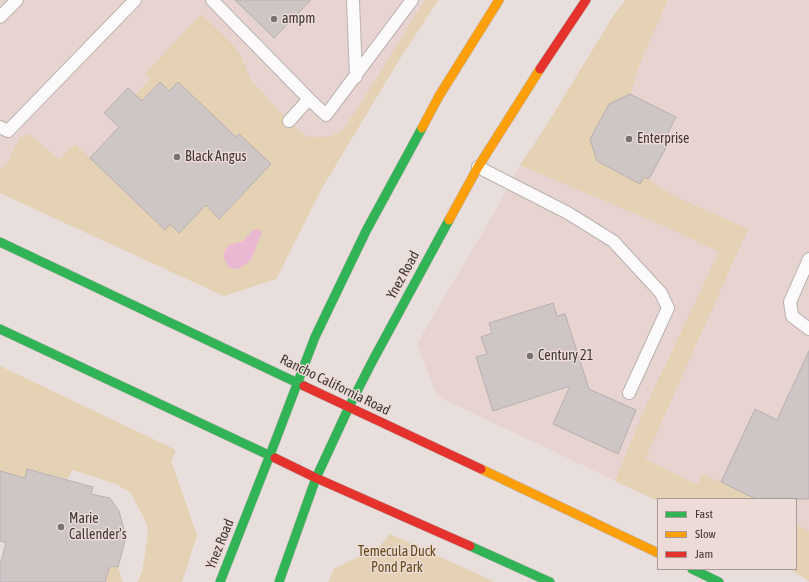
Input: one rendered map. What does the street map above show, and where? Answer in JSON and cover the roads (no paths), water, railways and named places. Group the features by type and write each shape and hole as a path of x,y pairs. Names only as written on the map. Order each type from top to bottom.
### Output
{"main road":[{"name":"Ynez Road","path":"220,582 315,337 366,230 439,96 499,0"},
{"name":"Ynez Road","path":"279,582 316,478 376,353 478,167 518,102 586,0"},
{"name":"Rancho California Road","path":"0,242 657,553"},
{"path":"0,329 270,454 316,478 550,582"},
{"path":"694,570 719,582"}],"lane":[{"path":"0,17 17,0"},
{"path":"0,126 8,131 135,0"},
{"path":"212,0 326,115 356,77 412,0"},
{"path":"353,0 356,77"},
{"path":"401,0 402,14"},
{"path":"289,121 309,99"},
{"path":"478,167 568,213 613,241 661,292 668,308 629,393"},
{"path":"809,259 790,302 792,316 809,329"}],"place":[{"name":"ampm","path":"274,19"},
{"name":"Enterprise","path":"629,139"},
{"name":"Black Angus","path":"177,157"},
{"name":"Century 21","path":"530,356"},
{"name":"Marie Callender's","path":"61,527"}],"park label":[{"name":"Temecula Duck Pond Park","path":"397,560"}]}
